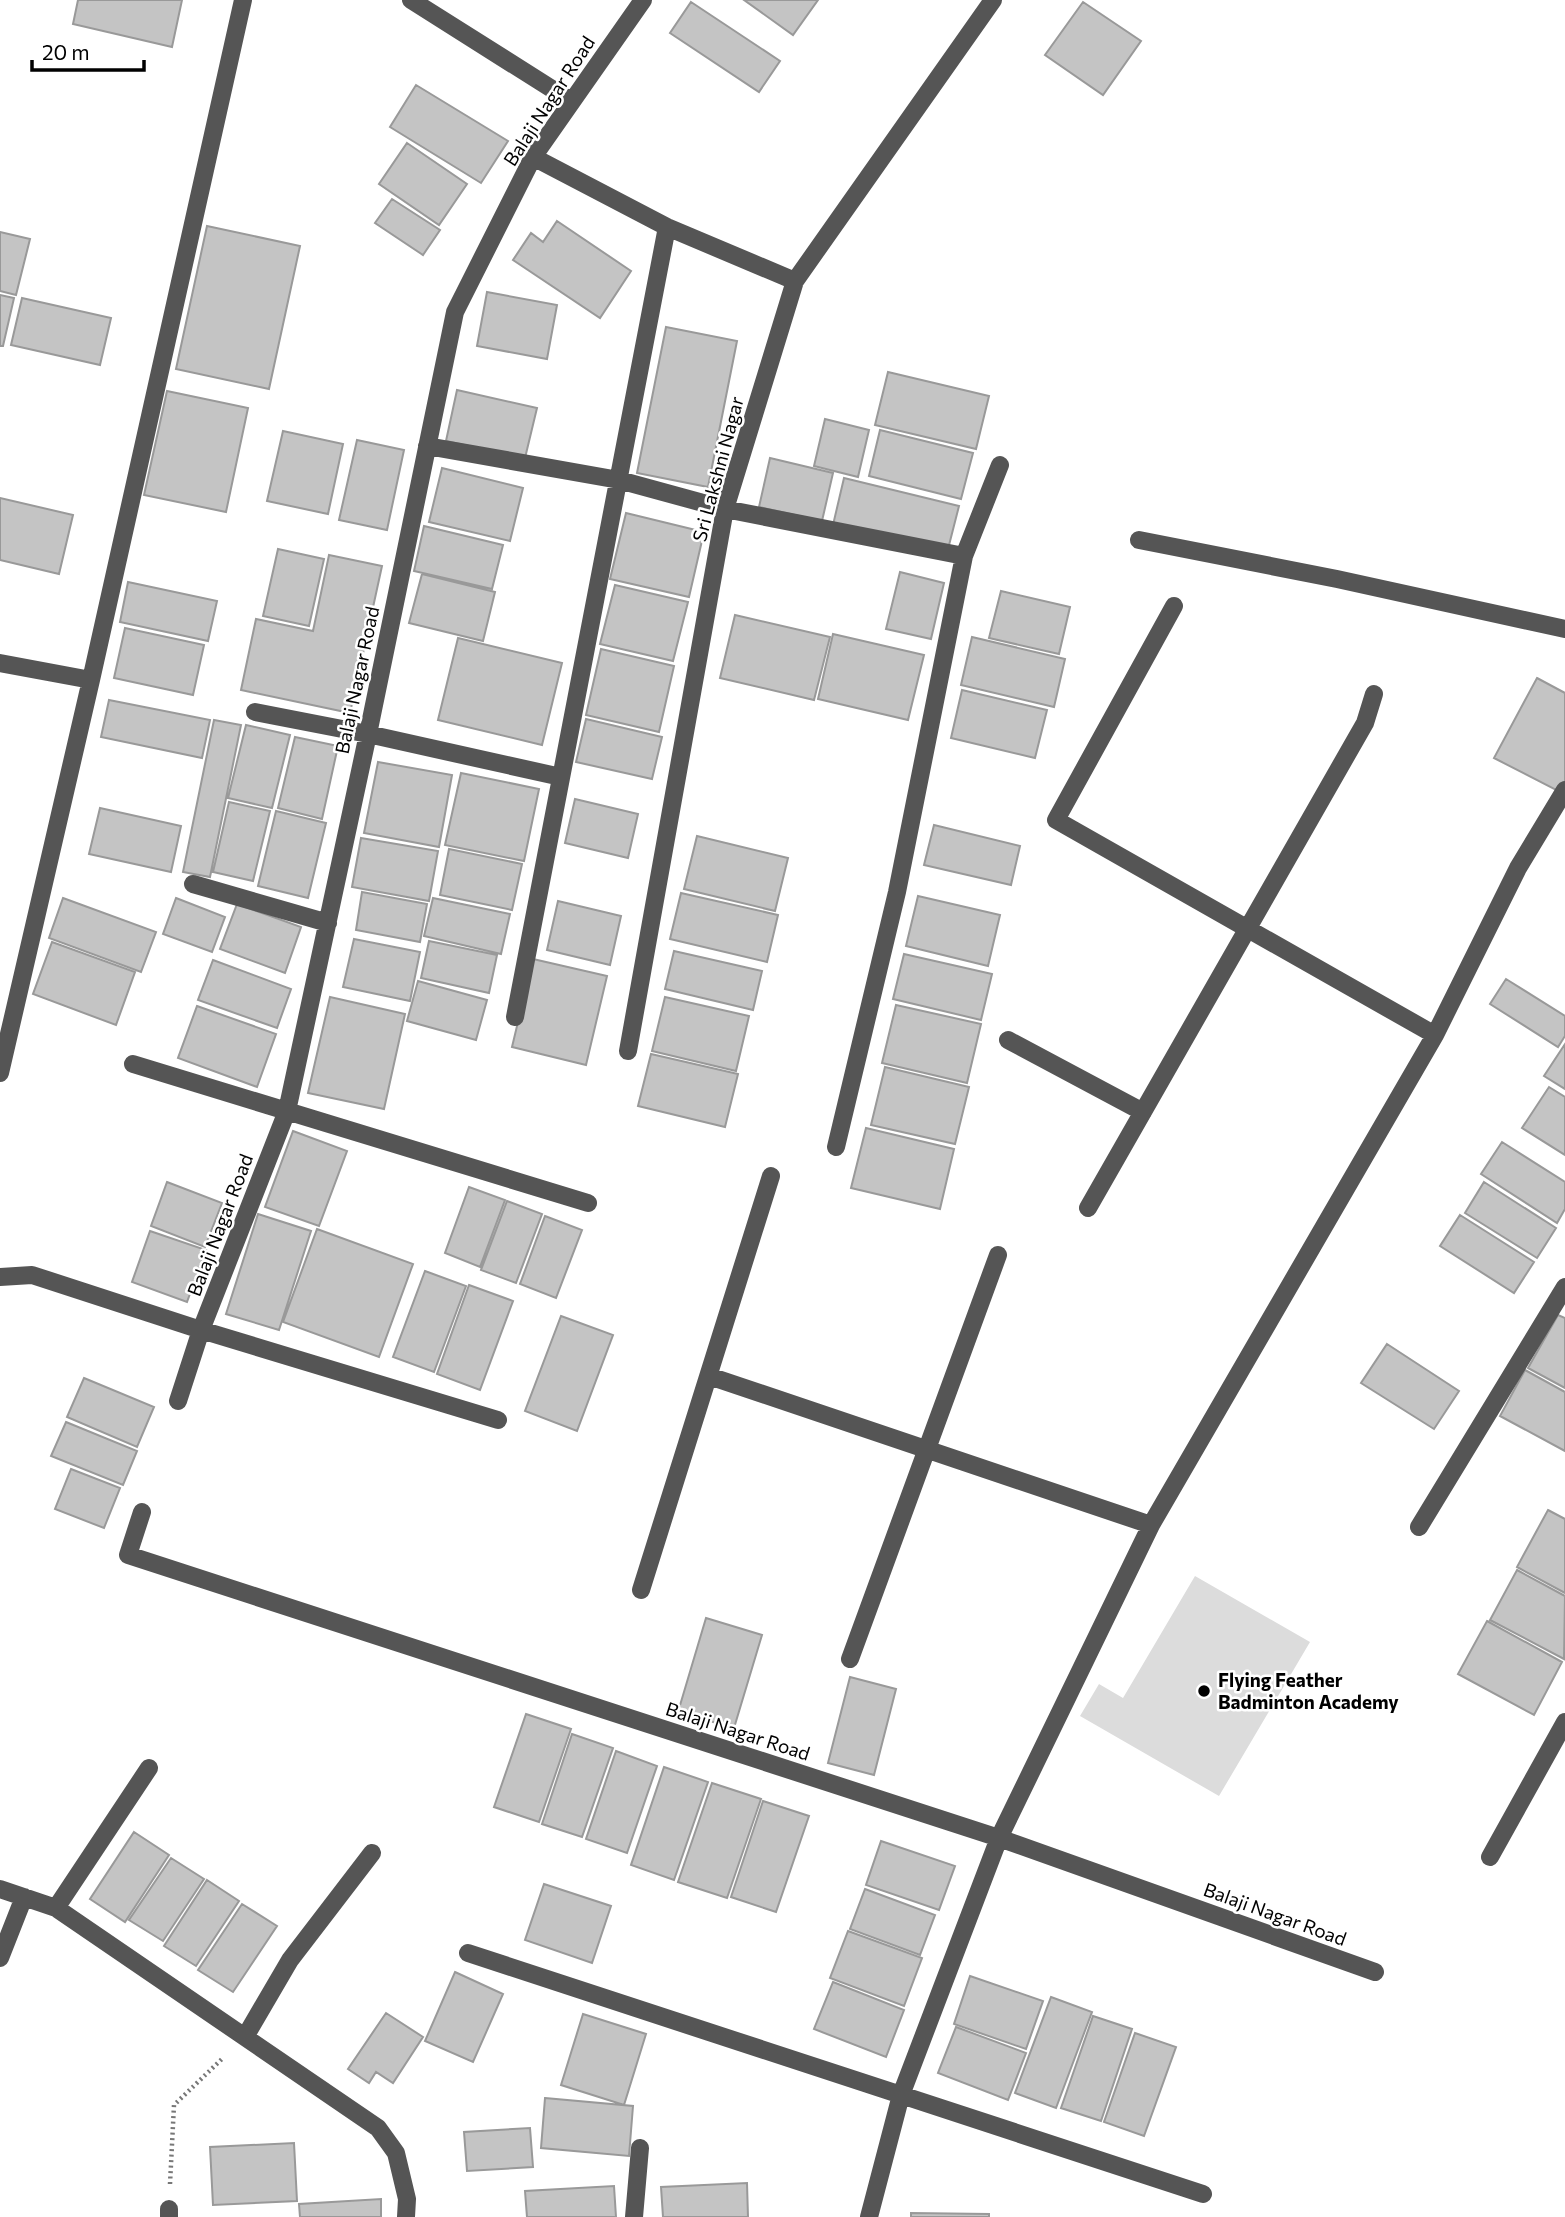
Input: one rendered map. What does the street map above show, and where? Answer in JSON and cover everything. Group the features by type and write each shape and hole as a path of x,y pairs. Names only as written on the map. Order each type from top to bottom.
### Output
{"street":[{"path":"0,1073 243,0"},
{"path":"411,0 571,102"},
{"name":"Balaji Nagar Road","path":"178,1401 201,1330 287,1111 455,312 533,158 643,0"},
{"name":"Sri Lakshni Nagar","path":"628,1051 725,509 795,281 993,0"},
{"path":"533,158 667,227 795,281"},
{"path":"515,1017 667,227"},
{"path":"426,446 619,480 725,509 964,556"},
{"path":"836,1147 897,892 964,556 1000,465"},
{"path":"1139,540 1565,629"},
{"path":"1174,606 1056,820 1435,1035"},
{"path":"0,663 91,680"},
{"path":"1088,1208 1365,723 1374,694"},
{"path":"255,712 561,777"},
{"path":"869,2217 901,2095 999,1838 1151,1525 1435,1035 1518,868 1565,790"},
{"path":"193,884 328,923"},
{"path":"1007,1040 1143,1112"},
{"path":"133,1064 588,1203"},
{"path":"641,1590 771,1176"},
{"path":"850,1659 998,1255"},
{"path":"0,1277 32,1275 201,1330 498,1420"},
{"path":"1419,1527 1565,1287"},
{"path":"709,1376 1151,1525"},
{"name":"Balaji Nagar Road","path":"142,1512 128,1555 999,1838 1375,1972"},
{"path":"1490,1857 1565,1722"},
{"path":"56,1908 149,1768"},
{"path":"245,2036 290,1959 372,1853"},
{"path":"0,1889 56,1908 378,2128 396,2153 407,2199 406,2217"},
{"path":"0,1958 24,1897"},
{"path":"468,1953 1203,2194"},
{"path":"634,2217 640,2148"}],"path":[{"path":"169,2213 174,2105 245,2036"}],"shaded area":[{"name":"Flying Feather Badminton Academy","path":"1195,1576 1310,1642 1219,1796 1080,1716 1099,1684 1123,1698"}],"building":[{"path":"78,0 182,0 172,47 73,24"},
{"path":"744,0 818,0 793,35"},
{"path":"691,2 780,61 759,92 670,33"},
{"path":"1083,2 1141,41 1103,95 1045,55"},
{"path":"416,85 508,141 481,183 390,127"},
{"path":"407,143 467,184 439,225 379,184"},
{"path":"392,199 440,230 423,255 375,223"},
{"path":"557,221 631,271 600,318 513,260 531,233 543,242"},
{"path":"207,226 300,246 269,389 176,369"},
{"path":"0,232 30,239 16,295 0,291"},
{"path":"487,292 557,305 547,359 477,346"},
{"path":"0,295 14,298 3,346 0,346"},
{"path":"22,298 111,318 100,365 11,345"},
{"path":"666,327 737,341 708,487 637,473"},
{"path":"888,372 989,396 976,449 875,425"},
{"path":"457,390 537,408 525,458 446,441"},
{"path":"167,391 248,408 226,512 144,495"},
{"path":"825,419 869,430 858,477 814,466"},
{"path":"880,430 973,453 961,499 869,476"},
{"path":"283,431 343,444 328,514 267,501"},
{"path":"357,440 404,450 387,530 339,520"},
{"path":"770,458 833,473 822,521 759,507"},
{"path":"442,468 523,488 510,541 429,522"},
{"path":"844,478 959,506 947,553 833,525"},
{"path":"0,498 73,515 59,574 0,560"},
{"path":"626,513 704,532 689,597 610,579"},
{"path":"424,526 503,545 492,589 414,571"},
{"path":"278,549 324,559 309,626 263,616"},
{"path":"329,555 382,566 350,713 241,690 256,619 313,631"},
{"path":"900,572 944,583 931,639 886,629"},
{"path":"422,574 495,592 483,641 409,623"},
{"path":"128,582 217,601 208,641 120,622"},
{"path":"615,585 688,602 673,661 600,644"},
{"path":"1001,591 1070,607 1059,654 989,638"},
{"path":"735,615 830,637 814,700 720,678"},
{"path":"125,628 204,645 193,695 114,678"},
{"path":"833,634 924,655 908,720 818,699"},
{"path":"972,637 1065,659 1054,707 961,685"},
{"path":"458,638 562,663 542,745 438,720"},
{"path":"601,649 674,666 659,732 586,715"},
{"path":"1537,678 1565,693 1565,781 1560,792 1494,758"},
{"path":"962,690 1047,710 1035,758 951,738"},
{"path":"109,700 210,720 202,758 101,737"},
{"path":"586,719 662,737 652,779 576,762"},
{"path":"214,720 241,725 210,877 183,872"},
{"path":"246,725 290,735 272,808 228,798"},
{"path":"295,737 338,746 322,819 278,808"},
{"path":"378,762 452,775 439,847 364,833"},
{"path":"461,773 539,789 524,861 445,845"},
{"path":"575,799 638,814 628,858 565,843"},
{"path":"229,802 270,811 253,881 213,872"},
{"path":"100,808 181,826 171,872 89,854"},
{"path":"276,811 326,823 308,898 258,886"},
{"path":"934,825 1020,846 1011,885 924,865"},
{"path":"697,836 788,858 775,911 684,889"},
{"path":"361,838 438,851 429,901 352,887"},
{"path":"449,849 522,864 512,910 440,895"},
{"path":"362,892 427,904 420,942 356,930"},
{"path":"681,893 778,915 767,962 670,939"},
{"path":"918,896 1000,915 988,966 906,946"},
{"path":"63,898 156,932 141,972 49,938"},
{"path":"176,898 225,917 212,952 163,934"},
{"path":"433,898 510,914 501,954 424,936"},
{"path":"558,901 621,916 610,965 547,950"},
{"path":"237,904 301,927 285,973 220,949"},
{"path":"354,939 420,952 410,1001 343,987"},
{"path":"429,941 497,955 489,993 421,978"},
{"path":"52,942 135,972 116,1025 33,994"},
{"path":"674,951 762,971 753,1010 665,989"},
{"path":"904,954 992,974 981,1020 893,999"},
{"path":"533,959 607,976 586,1065 512,1047"},
{"path":"213,960 291,989 277,1028 198,1000"},
{"path":"1506,979 1565,1016 1565,1036 1558,1047 1490,1004"},
{"path":"418,981 487,1000 476,1040 407,1021"},
{"path":"330,997 405,1014 384,1109 308,1093"},
{"path":"665,997 749,1016 736,1071 652,1051"},
{"path":"896,1005 981,1024 967,1083 882,1063"},
{"path":"197,1006 276,1034 257,1087 178,1058"},
{"path":"1565,1044 1565,1089 1544,1076"},
{"path":"651,1054 738,1074 725,1127 638,1106"},
{"path":"885,1067 969,1087 955,1144 871,1125"},
{"path":"1549,1087 1565,1097 1565,1155 1522,1128"},
{"path":"866,1128 954,1149 940,1209 851,1188"},
{"path":"293,1131 347,1151 319,1226 265,1207"},
{"path":"1502,1142 1565,1182 1565,1209 1557,1223 1481,1174"},
{"path":"167,1182 222,1203 205,1247 151,1226"},
{"path":"1484,1182 1556,1228 1537,1258 1465,1213"},
{"path":"469,1187 505,1200 480,1267 445,1253"},
{"path":"507,1201 542,1214 516,1283 481,1270"},
{"path":"258,1214 311,1231 279,1330 226,1314"},
{"path":"1460,1215 1534,1262 1514,1293 1440,1246"},
{"path":"545,1216 582,1230 556,1298 520,1284"},
{"path":"317,1229 413,1264 379,1357 283,1322"},
{"path":"150,1231 206,1250 187,1302 132,1282"},
{"path":"425,1271 466,1286 434,1372 393,1357"},
{"path":"469,1285 513,1301 480,1390 437,1374"},
{"path":"1558,1315 1565,1318 1565,1388 1528,1368"},
{"path":"561,1316 613,1335 577,1431 525,1411"},
{"path":"1387,1344 1459,1391 1434,1429 1361,1383"},
{"path":"1525,1370 1565,1392 1565,1451 1500,1416"},
{"path":"84,1378 154,1407 137,1447 67,1417"},
{"path":"66,1422 137,1451 123,1485 51,1456"},
{"path":"71,1469 120,1488 104,1528 55,1509"},
{"path":"1548,1510 1565,1519 1565,1593 1517,1567"},
{"path":"1517,1570 1565,1596 1564,1659 1490,1620"},
{"path":"706,1618 762,1635 734,1728 678,1712"},
{"path":"1487,1621 1562,1662 1534,1715 1458,1674"},
{"path":"850,1677 896,1689 874,1775 828,1763"},
{"path":"526,1714 571,1729 539,1822 494,1807"},
{"path":"572,1734 613,1748 582,1837 542,1824"},
{"path":"616,1751 657,1766 627,1853 586,1839"},
{"path":"664,1767 708,1782 674,1880 631,1865"},
{"path":"712,1783 761,1799 727,1898 678,1882"},
{"path":"763,1801 809,1816 776,1912 731,1897"},
{"path":"134,1832 169,1855 125,1922 90,1899"},
{"path":"881,1841 955,1866 939,1910 866,1885"},
{"path":"171,1858 204,1879 163,1941 129,1920"},
{"path":"207,1880 239,1901 196,1966 164,1946"},
{"path":"544,1884 611,1906 592,1963 525,1940"},
{"path":"865,1889 935,1915 920,1955 850,1929"},
{"path":"242,1904 277,1926 233,1992 198,1970"},
{"path":"848,1931 922,1958 904,2006 830,1978"},
{"path":"455,1972 503,1994 473,2062 425,2041"},
{"path":"970,1976 1043,2001 1026,2049 954,2024"},
{"path":"833,1982 904,2010 886,2057 814,2029"},
{"path":"1051,1997 1092,2012 1056,2108 1015,2093"},
{"path":"386,2013 423,2037 393,2083 376,2072 369,2083 348,2069"},
{"path":"583,2014 646,2034 624,2105 561,2085"},
{"path":"1093,2016 1132,2029 1101,2121 1061,2108"},
{"path":"956,2027 1026,2053 1008,2100 938,2073"},
{"path":"1135,2033 1176,2047 1144,2136 1104,2122"},
{"path":"545,2098 633,2106 629,2156 541,2148"},
{"path":"530,2128 533,2167 467,2171 464,2132"},
{"path":"294,2143 297,2201 213,2205 210,2147"},
{"path":"747,2183 748,2217 663,2217 661,2187"},
{"path":"614,2186 616,2217 527,2217 525,2191"},
{"path":"381,2199 381,2217 300,2217 299,2204"},
{"path":"911,2213 989,2214 989,2217 911,2217"}],"place":[{"name":"Flying Feather Badminton Academy","path":"1204,1691"}]}
